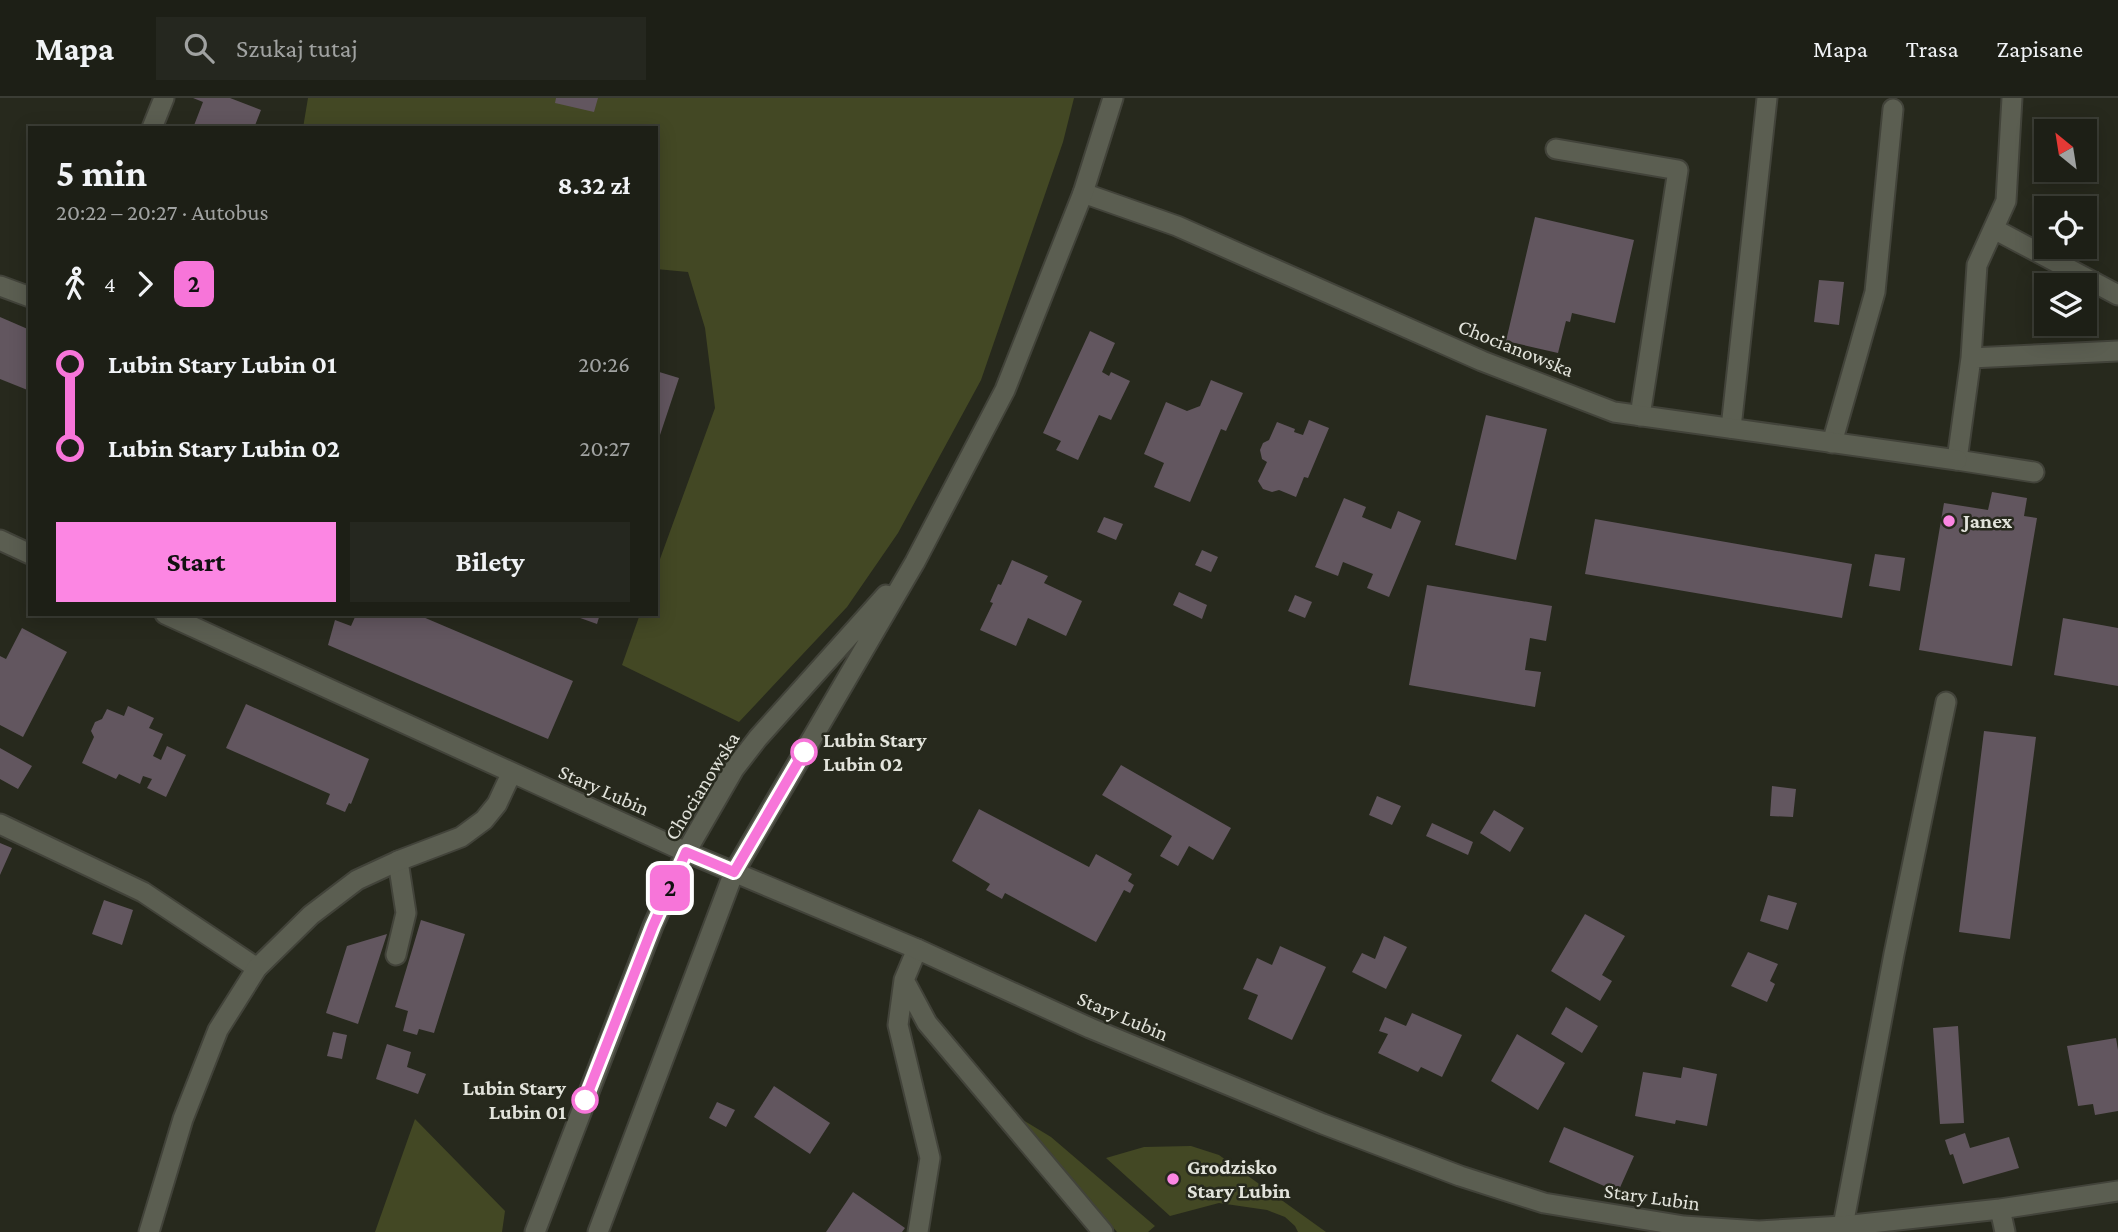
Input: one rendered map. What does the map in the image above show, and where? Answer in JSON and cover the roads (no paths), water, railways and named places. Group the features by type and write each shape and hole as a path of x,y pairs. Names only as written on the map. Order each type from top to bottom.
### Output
{"street":[{"path":"153,126 164,98"},
{"name":"Chocianowska","path":"598,1232 734,872 915,562 1005,390 1083,193 1113,98"},
{"path":"1731,428 1768,98"},
{"path":"1956,460 1970,358 1977,265 2006,201 2012,98"},
{"path":"1832,443 1875,292 1893,108"},
{"path":"1556,149 1678,170 1640,415"},
{"name":"Chocianowska","path":"1083,193 1177,226 1482,361 1614,412 2035,472"},
{"path":"1994,229 2118,295"},
{"path":"0,286 28,296"},
{"path":"1970,358 2118,351"},
{"path":"0,540 28,553"},
{"name":"Chocianowska","path":"535,1232 653,926 686,852 734,769 758,738 915,562"},
{"name":"Stary Lubin","path":"169,616 511,774 686,852 917,949 1090,1028 1323,1124 1460,1176 1544,1203 1684,1226 1759,1231 1843,1226 2000,1209 2118,1191"},
{"path":"1843,1226 1945,702"},
{"path":"149,1232 183,1119 218,1030 257,968 311,915 357,880 461,836 484,820 497,804 511,774"},
{"path":"0,824 143,892 257,968"},
{"path":"396,955 407,914 398,861"},
{"path":"917,949 904,980 898,1025 930,1158 918,1232"},
{"path":"904,980 927,1023 1103,1232"},
{"path":"2000,1209 2005,1232"}],"place":[{"name":"Janex","path":"1949,521"},
{"name":"Lubin Stary Lubin 02","path":"804,752"},
{"name":"Lubin Stary Lubin 01","path":"585,1100"},
{"name":"Grodzisko Stary Lubin","path":"1173,1179"}]}
